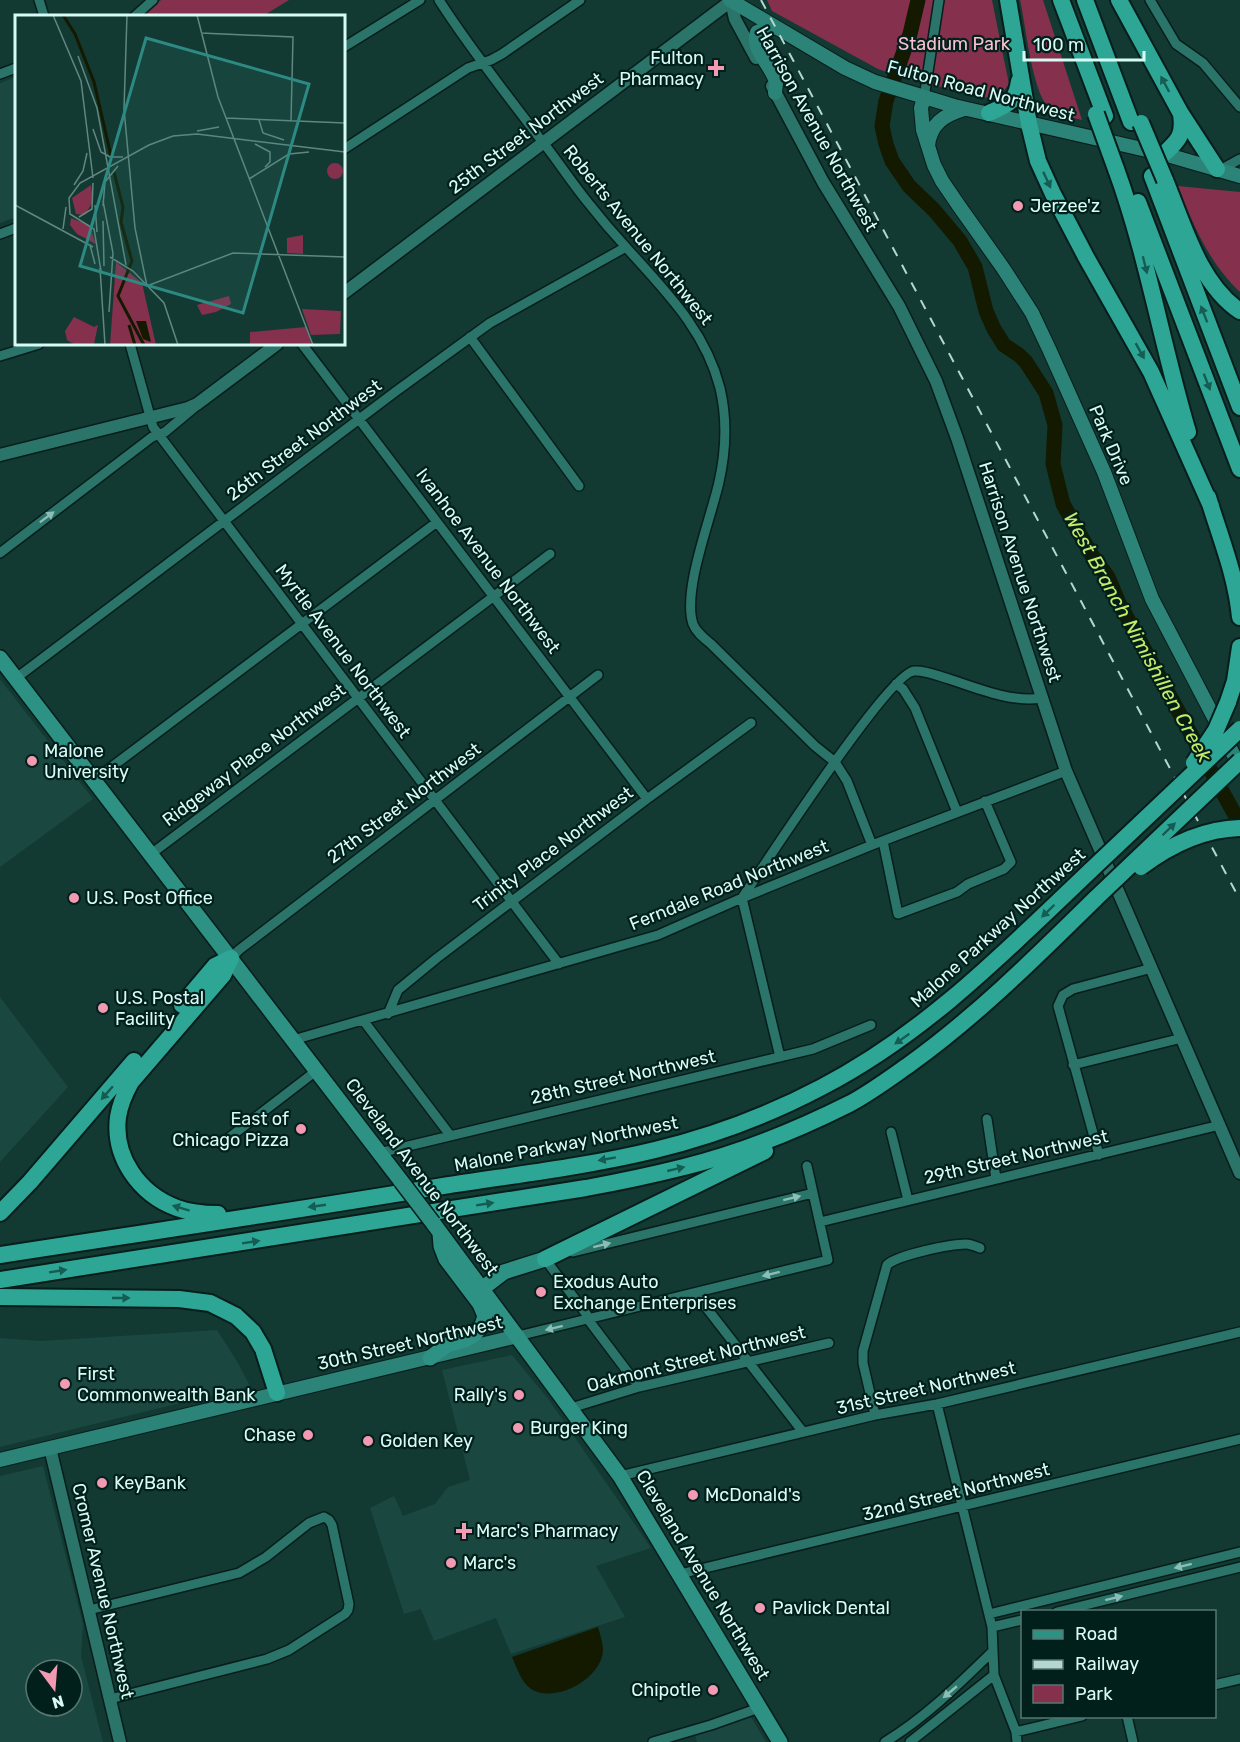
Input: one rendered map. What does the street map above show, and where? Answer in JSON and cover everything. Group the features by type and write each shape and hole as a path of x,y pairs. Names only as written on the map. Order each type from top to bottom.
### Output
{"highway":[{"path":"1008,0 1029,124 1038,161 1086,257 1151,372 1211,506"},
{"path":"1119,0 1180,112 1219,170"},
{"path":"1086,4 1158,178 1240,407"},
{"path":"1064,7 1121,169 1240,469"},
{"path":"989,113 1008,105 1017,95 1020,74"},
{"path":"1164,154 1179,138 1183,129 1180,112"},
{"path":"1121,169 1177,395 1233,574 1240,617"},
{"path":"1158,178 1205,273 1219,292 1240,311"},
{"path":"1144,819 1200,756 1216,730 1235,681 1240,647"},
{"path":"1144,819 1240,729"},
{"path":"545,1258 793,1137 914,1061 969,1018 1004,997 1240,762"},
{"name":"Malone Parkway Northwest","path":"0,1255 375,1198 623,1156 702,1137 768,1113 823,1087 906,1036 980,975 1144,819"},
{"path":"1099,902 1170,847 1199,835 1240,828"},
{"path":"0,1213 65,1142 215,966 231,958"},
{"path":"231,958 223,975 131,1082 123,1098 118,1117 119,1140 121,1152 131,1173 139,1183 158,1198 178,1208 193,1212 259,1215"},
{"path":"0,1280 636,1178 723,1156 789,1131 850,1103"},
{"path":"0,1297 179,1299 210,1303 236,1316 253,1332 263,1349 277,1393"}],"main road":[{"name":"Fulton Road Northwest","path":"730,0 845,68 875,82 965,109 1164,154 1240,176"},
{"path":"775,93 776,82 755,39 757,32 767,28 777,28"},
{"name":"Park Drive","path":"919,96 928,148 942,181 1023,298 1045,340 1104,472 1146,586 1240,767"},
{"path":"928,148 929,138 935,125 949,115 965,109"},
{"name":"Cleveland Avenue Northwest","path":"0,658 483,1288 620,1476 780,1742"},
{"path":"430,1358 447,1345 465,1340 475,1334 483,1325 484,1316 480,1304 443,1253 436,1226"},
{"path":"483,1288 504,1272 545,1258"},
{"name":"30th Street Northwest","path":"0,1461 518,1336"}],"street":[{"path":"39,0 44,15"},
{"path":"136,15 153,0"},
{"path":"345,46 420,0"},
{"name":"Roberts Avenue Northwest","path":"439,0 572,182 675,301 696,331 714,369 722,398 725,434 723,465 691,593 695,629 815,746 835,762 847,781 872,845"},
{"path":"345,148 468,68 502,54 580,0"},
{"name":"Harrison Avenue Northwest","path":"730,0 735,19 775,93 828,190 899,306 932,372 957,438 1066,771 1240,1173"},
{"name":"25th Street Northwest","path":"345,292 730,0"},
{"path":"919,96 927,82 939,0"},
{"path":"1150,0 1176,44 1203,63 1240,108"},
{"path":"0,74 15,68"},
{"path":"1219,170 1240,159"},
{"path":"0,234 15,228"},
{"name":"26th Street Northwest","path":"15,679 470,337 626,247"},
{"path":"470,337 579,486"},
{"path":"0,356 36,345"},
{"name":"Myrtle Avenue Northwest","path":"130,345 153,427 558,964"},
{"path":"0,553 152,437 165,432 197,404 276,345"},
{"name":"Ivanhoe Avenue Northwest","path":"303,345 647,799"},
{"path":"0,455 197,404"},
{"path":"93,781 437,522"},
{"name":"Ridgeway Place Northwest","path":"151,854 550,554"},
{"path":"780,1057 742,898 861,725 896,684 907,673 914,671 930,673 1018,699 1041,698"},
{"name":"27th Street Northwest","path":"231,958 598,675"},
{"path":"896,684 915,708 957,812"},
{"name":"Trinity Place Northwest","path":"387,1014 398,990 465,936 751,723"},
{"name":"Ferndale Road Northwest","path":"293,1040 658,934 872,845 1066,771"},
{"path":"883,841 898,914 957,892 968,884 1004,869 1011,862 985,801"},
{"path":"1099,1155 1058,1006 1063,995 1073,989 1152,968"},
{"path":"363,1020 450,1135"},
{"name":"28th Street Northwest","path":"379,1153 813,1049 872,1025"},
{"path":"1073,1065 1182,1038"},
{"path":"230,1137 316,1071"},
{"path":"987,1119 996,1179"},
{"name":"29th Street Northwest","path":"820,1222 1220,1125"},
{"path":"891,1132 908,1200"},
{"path":"807,1166 820,1222"},
{"path":"639,1387 545,1258 813,1193"},
{"name":"30th Street Northwest","path":"518,1336 828,1260 820,1222"},
{"path":"875,1415 863,1363 863,1351 887,1265 894,1260 927,1251 967,1244 980,1248"},
{"path":"695,1293 803,1432"},
{"name":"31st Street Northwest","path":"620,1476 1240,1332"},
{"name":"Oakmont Street Northwest","path":"571,1408 639,1387 829,1343"},
{"path":"937,1404 992,1627 994,1675 1017,1737 1076,1718"},
{"name":"32nd Street Northwest","path":"680,1574 1240,1439"},
{"name":"Cromer Avenue Northwest","path":"50,1448 120,1742"},
{"path":"89,1610 239,1573 266,1557 321,1516 329,1520 336,1538 349,1604 345,1614 289,1650 267,1659 110,1700"},
{"path":"989,1614 1240,1552"},
{"path":"1061,1610 1240,1567"},
{"path":"992,1627 1021,1620"},
{"path":"885,1742 948,1693 993,1652"},
{"path":"910,1742 994,1675"},
{"path":"1216,1685 1240,1679"},
{"path":"653,1742 759,1708"},
{"path":"1127,1718 1133,1742"}],"shaded area":[{"path":"15,77 15,217 0,223 0,83"},
{"name":"Malone University","path":"0,679 93,799 0,867"},
{"path":"0,997 68,1087 0,1162"},
{"path":"217,1330 250,1386 0,1447 0,1338 40,1341"},
{"path":"512,1355 549,1400 651,1548 596,1566 625,1617 511,1654 496,1618 434,1641 421,1609 404,1614 370,1508 394,1496 403,1516 435,1504 448,1487 470,1480 442,1370"},
{"path":"43,1466 83,1624 82,1658 24,1658 24,1718 84,1718 84,1668 103,1742 0,1742 0,1476"},
{"path":"598,1627 603,1647 601,1661 586,1679 564,1691 552,1693 541,1693 531,1689 525,1683 512,1657"},
{"path":"751,1717 766,1742 697,1742 695,1734"}],"green space":[{"path":"161,0 289,0 265,15 144,15"},
{"name":"Stadium Park","path":"767,0 992,0 1009,84 997,100 906,79 878,69 772,11"},
{"path":"1020,0 1043,0 1082,120 1054,112 1044,102 1034,75"},
{"path":"1178,186 1240,192 1240,292 1219,269 1211,256 1196,229"}],"waterway":[{"name":"West Branch Nimishillen Creek","path":"918,0 910,34 886,101 882,126 892,161 909,186 934,210 960,241 975,267 986,311 994,329 1004,345 1026,362 1046,393 1055,425 1053,464 1063,504 1091,554 1108,577 1118,601 1240,824"}],"railway":[{"path":"761,0 1240,900"}],"place":[{"name":"Fulton Pharmacy","path":"716,68"},
{"name":"Jerzee'z","path":"1018,206"},
{"name":"Malone University","path":"32,761"},
{"name":"U.S. Post Office","path":"74,898"},
{"name":"U.S. Postal Facility","path":"103,1008"},
{"name":"East of Chicago Pizza","path":"301,1129"},
{"name":"Exodus Auto Exchange Enterprises","path":"541,1292"},
{"name":"First Commonwealth Bank","path":"65,1384"},
{"name":"Rally's","path":"519,1395"},
{"name":"Burger King","path":"518,1428"},
{"name":"Chase","path":"308,1435"},
{"name":"Golden Key","path":"368,1441"},
{"name":"KeyBank","path":"102,1483"},
{"name":"McDonald's","path":"693,1495"},
{"name":"Marc's Pharmacy","path":"464,1531"},
{"name":"Marc's","path":"451,1563"},
{"name":"Pavlick Dental","path":"760,1608"},
{"name":"Chipotle","path":"713,1690"}]}
